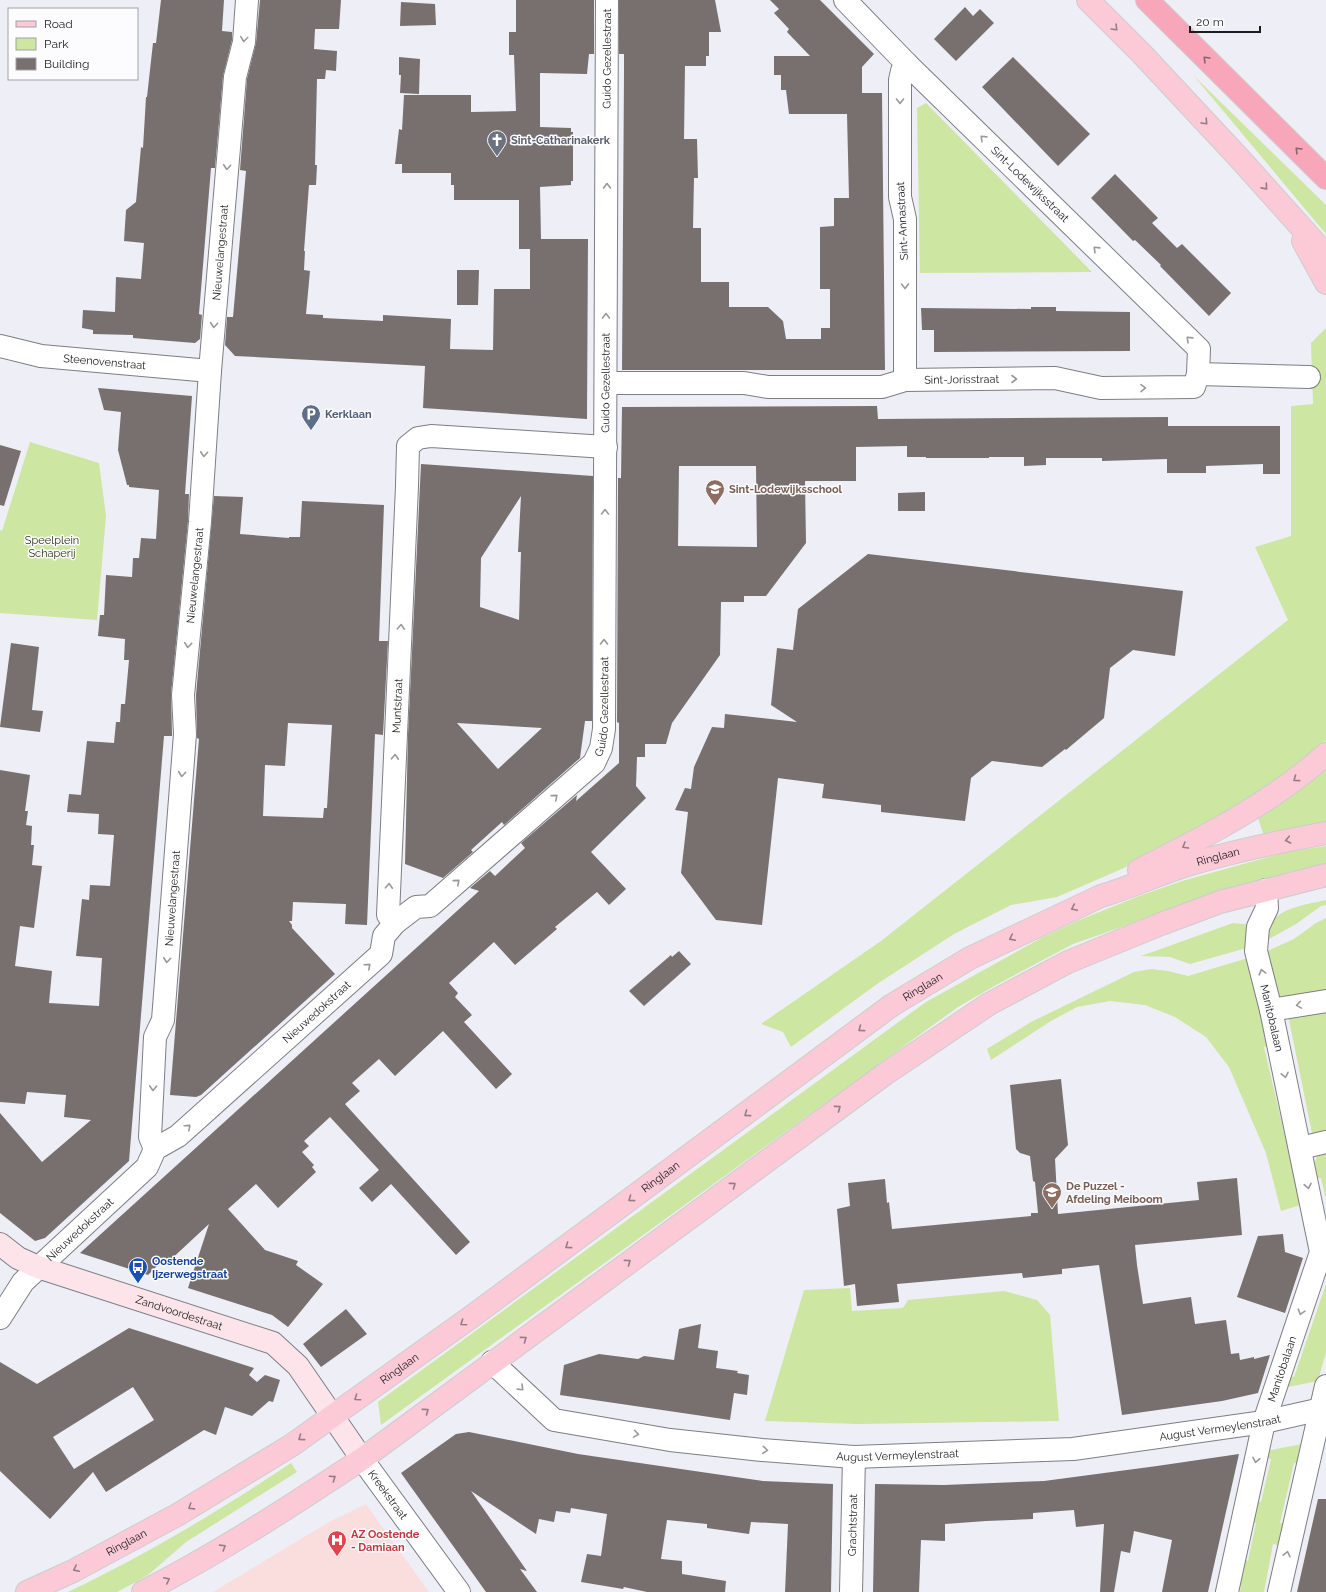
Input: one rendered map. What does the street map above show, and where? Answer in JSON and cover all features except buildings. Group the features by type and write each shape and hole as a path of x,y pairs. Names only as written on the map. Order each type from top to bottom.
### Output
{"highway":[{"path":"1147,0 1326,178"}],"main road":[{"path":"1088,0 1142,54 1326,254"},
{"path":"1290,215 1326,283"},
{"path":"1101,896 1119,880 1176,851 1272,796 1307,772 1326,754"},
{"name":"Ringlaan","path":"27,1592 73,1571 177,1515 292,1444 471,1317 892,1005 970,958 1101,896 1180,867 1268,844 1326,833"},
{"path":"143,1592 190,1568 362,1459 885,1074 988,1004 1068,962 1161,924 1220,902 1324,877"},
{"name":"Zandvoordestraat","path":"0,1244 18,1258 38,1267 273,1343 298,1366 333,1415"},
{"name":"Kreekstraat","path":"333,1415 362,1459"}],"street":[{"name":"Nieuwelangestraat","path":"155,1149 150,1137 155,1037 162,1020 163,1012 185,734 183,695 200,522 210,371 235,77 244,42 247,0"},
{"name":"Guido Gezellestraat","path":"594,763 601,748 604,729 607,0"},
{"name":"Sint-Lodewijksstraat","path":"845,0 907,64 1199,349 1198,374"},
{"name":"Sint-Annastraat","path":"905,380 905,220 900,197 900,80 902,71 907,64"},
{"name":"Steenovenstraat","path":"0,346 41,356 210,371"},
{"name":"Sint-Jorisstraat","path":"606,383 744,383 768,387 874,387 905,380 1055,378 1101,388 1194,387 1198,374"},
{"path":"1198,374 1308,377"},
{"name":"Muntstraat","path":"395,922 388,915 408,486 408,446 418,438 431,436 606,447"},
{"name":"Nieuwedokstraat","path":"0,1318 22,1282 147,1166 155,1149 178,1136 381,954 384,936 395,922 416,906 430,906 594,763"},
{"name":"Manitobalaan","path":"1227,1592 1264,1422 1321,1252 1272,1010 1256,951 1258,927 1267,908 1266,890"},
{"path":"1272,1010 1326,1001"},
{"path":"1301,1148 1326,1142"},
{"name":"August Vermeylenstraat","path":"492,1362 554,1420 670,1440 762,1450 854,1457 1073,1449 1264,1422 1323,1409"},
{"path":"1279,1592 1323,1409 1326,1386"},
{"name":"Grachtstraat","path":"851,1592 854,1457"},
{"name":"Kreekstraat","path":"362,1459 459,1592"}],"shaded area":[{"name":"AZ Oostende - Damiaan","path":"366,1504 429,1592 213,1592 329,1522"}],"green space":[{"path":"1194,76 1326,205 1326,234"},
{"path":"926,103 1092,272 920,273 917,108"},
{"path":"1326,328 1326,741 1262,793 1177,845 1057,897 1011,905 954,934 877,984 791,1047 783,1032 761,1024 881,941 1288,620 1255,547 1291,536 1291,406 1313,404 1311,343"},
{"name":"Speelplein Schaperij","path":"30,442 99,463 106,516 97,620 0,613 0,530 2,531"},
{"path":"1326,769 1326,825 1264,836 1258,818 1297,792"},
{"path":"1326,846 1326,866 1242,885 1073,944 958,1007 381,1425 378,1402 926,1002 1043,937 1077,921 1139,896 1182,881 1286,852"},
{"path":"1326,900 1326,905 1321,906 1296,924 1262,943 1267,929 1276,917 1297,907"},
{"path":"1326,918 1326,1131 1312,1133 1285,1000 1274,993 1263,953 1294,939 1316,923"},
{"path":"1233,923 1252,925 1250,947 1190,964 1170,957 1141,956"},
{"path":"1248,958 1270,1046 1264,1047 1301,1205 1281,1211 1266,1153 1229,1067 1206,1037 1175,1017 1145,1005 1110,1001 1077,1007 1051,1021 991,1060 987,1049 1031,1022 1134,972 1151,969 1188,976"},
{"path":"1326,1147 1326,1199 1321,1178 1315,1178 1314,1165 1319,1153"},
{"path":"1326,1284 1326,1352 1318,1381 1283,1388 1289,1375 1294,1377"},
{"path":"850,1288 852,1311 903,1308 908,1300 1004,1291 1037,1300 1050,1315 1059,1421 858,1424 765,1421 804,1290"},
{"path":"1307,1443 1302,1464 1294,1463 1280,1523 1286,1525 1282,1546 1273,1544 1264,1592 1240,1592 1241,1584 1235,1583 1240,1558 1248,1561 1256,1523 1249,1521 1254,1501 1261,1502 1271,1459 1265,1457 1266,1451"},
{"path":"291,1463 297,1472 186,1542 148,1575 136,1582 117,1592 68,1592 126,1563 182,1532"}],"place":[{"name":"Sint-Catharinakerk","path":"497,157"},
{"name":"Kerklaan","path":"311,431"},
{"name":"Sint-Lodewijksschool","path":"715,506"},
{"name":"De Puzzel - Afdeling Meiboom","path":"1052,1209"},
{"name":"Oostende Ijzerwegstraat","path":"138,1284"},
{"name":"AZ Oostende - Damiaan","path":"337,1557"}]}
